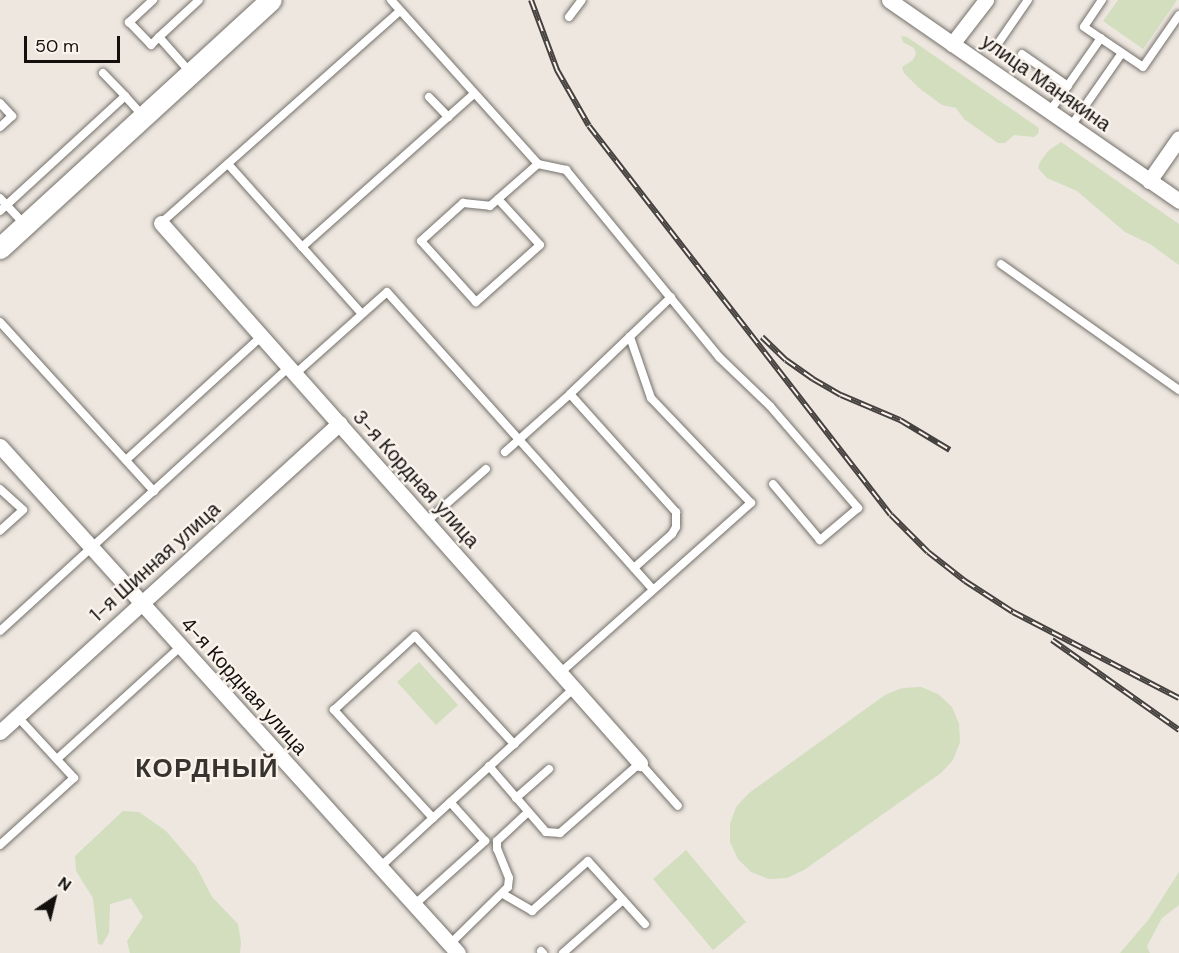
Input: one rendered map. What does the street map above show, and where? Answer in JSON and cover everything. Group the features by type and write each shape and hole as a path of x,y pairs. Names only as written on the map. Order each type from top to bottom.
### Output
{"main road":[{"path":"0,248 191,73 262,3"}],"street":[{"name":"улица Манякина","path":"888,0 1179,201"},
{"path":"952,44 986,0"},
{"path":"1149,181 1178,141"},
{"name":"3-я Кордная улица","path":"161,223 640,763"},
{"name":"1-я Шинная улица","path":"0,732 339,423"},
{"name":"4-я Кордная улица","path":"0,446 454,948"}],"lane":[{"path":"153,0 129,22 151,45 199,0"},
{"path":"391,0 399,12 538,164 566,170 719,357 770,406 858,508 820,540 773,484"},
{"path":"569,18 582,0"},
{"path":"999,42 1028,0"},
{"path":"1102,0 1084,27 1143,67 1179,15"},
{"path":"161,223 399,12"},
{"path":"159,37 191,73"},
{"path":"1050,111 1101,38"},
{"path":"1071,126 1122,53"},
{"path":"1022,54 1068,86"},
{"path":"103,73 143,116"},
{"path":"302,247 474,94"},
{"path":"3,208 125,96"},
{"path":"429,97 448,117"},
{"path":"0,103 12,116 0,127"},
{"path":"228,164 362,314"},
{"path":"498,199 540,245 476,302 421,241 463,203 490,206 498,199 538,164"},
{"path":"0,198 3,208 25,225"},
{"path":"1002,264 1179,390"},
{"path":"0,631 154,491 387,292 653,590"},
{"path":"505,452 570,394 671,297"},
{"path":"0,322 154,491"},
{"path":"126,460 262,336"},
{"path":"560,673 751,503 651,398 630,337"},
{"path":"570,394 676,512 676,527 672,534 634,568"},
{"path":"426,522 486,469"},
{"path":"0,489 2,487 22,510 0,531"},
{"path":"433,818 334,710 382,665 414,636 514,744"},
{"path":"57,759 180,646"},
{"path":"380,867 574,688"},
{"path":"0,845 74,778 17,716"},
{"path":"489,766 546,832 560,834 640,763 678,806"},
{"path":"516,798 549,769"},
{"path":"412,902 415,905 485,841 450,802"},
{"path":"454,948 503,894 509,878 496,849 497,841 528,812"},
{"path":"503,894 532,911 588,861 645,924"},
{"path":"563,953 622,900"}],"green space":[{"path":"1118,0 1177,0 1143,49 1103,21"},
{"path":"901,36 907,37 1039,128 1038,134 1034,137 1014,135 1005,143 998,143 964,119 956,108 942,105 919,88 904,73 902,67 913,60 916,54 914,48 903,42"},
{"path":"1061,142 1179,224 1179,265 1150,244 1125,232 1077,191 1047,178 1038,168 1040,162 1048,151"},
{"path":"419,662 458,705 436,725 397,682"},
{"path":"921,687 938,694 952,707 959,724 960,742 953,760 941,773 804,870 787,878 769,879 751,872 738,859 730,842 730,824 736,807 749,793 885,695 902,688"},
{"path":"123,811 139,812 166,831 196,866 212,897 238,924 240,953 130,953 127,941 143,917 131,898 110,904 109,933 102,945 98,944 93,898 76,871 75,856"},
{"path":"686,850 746,922 713,950 653,879"},
{"path":"1179,872 1179,905 1162,918 1147,946 1150,953 1120,953 1149,919"}],"railway":[{"path":"531,0 557,70 589,126 891,515 928,552 965,581 1013,612 1179,698"},
{"path":"762,337 786,360 813,379 841,395 900,420 950,450"},
{"path":"1052,640 1179,730"}],"district":[{"name":"КОРДНЫЙ","path":"207,769"}]}
